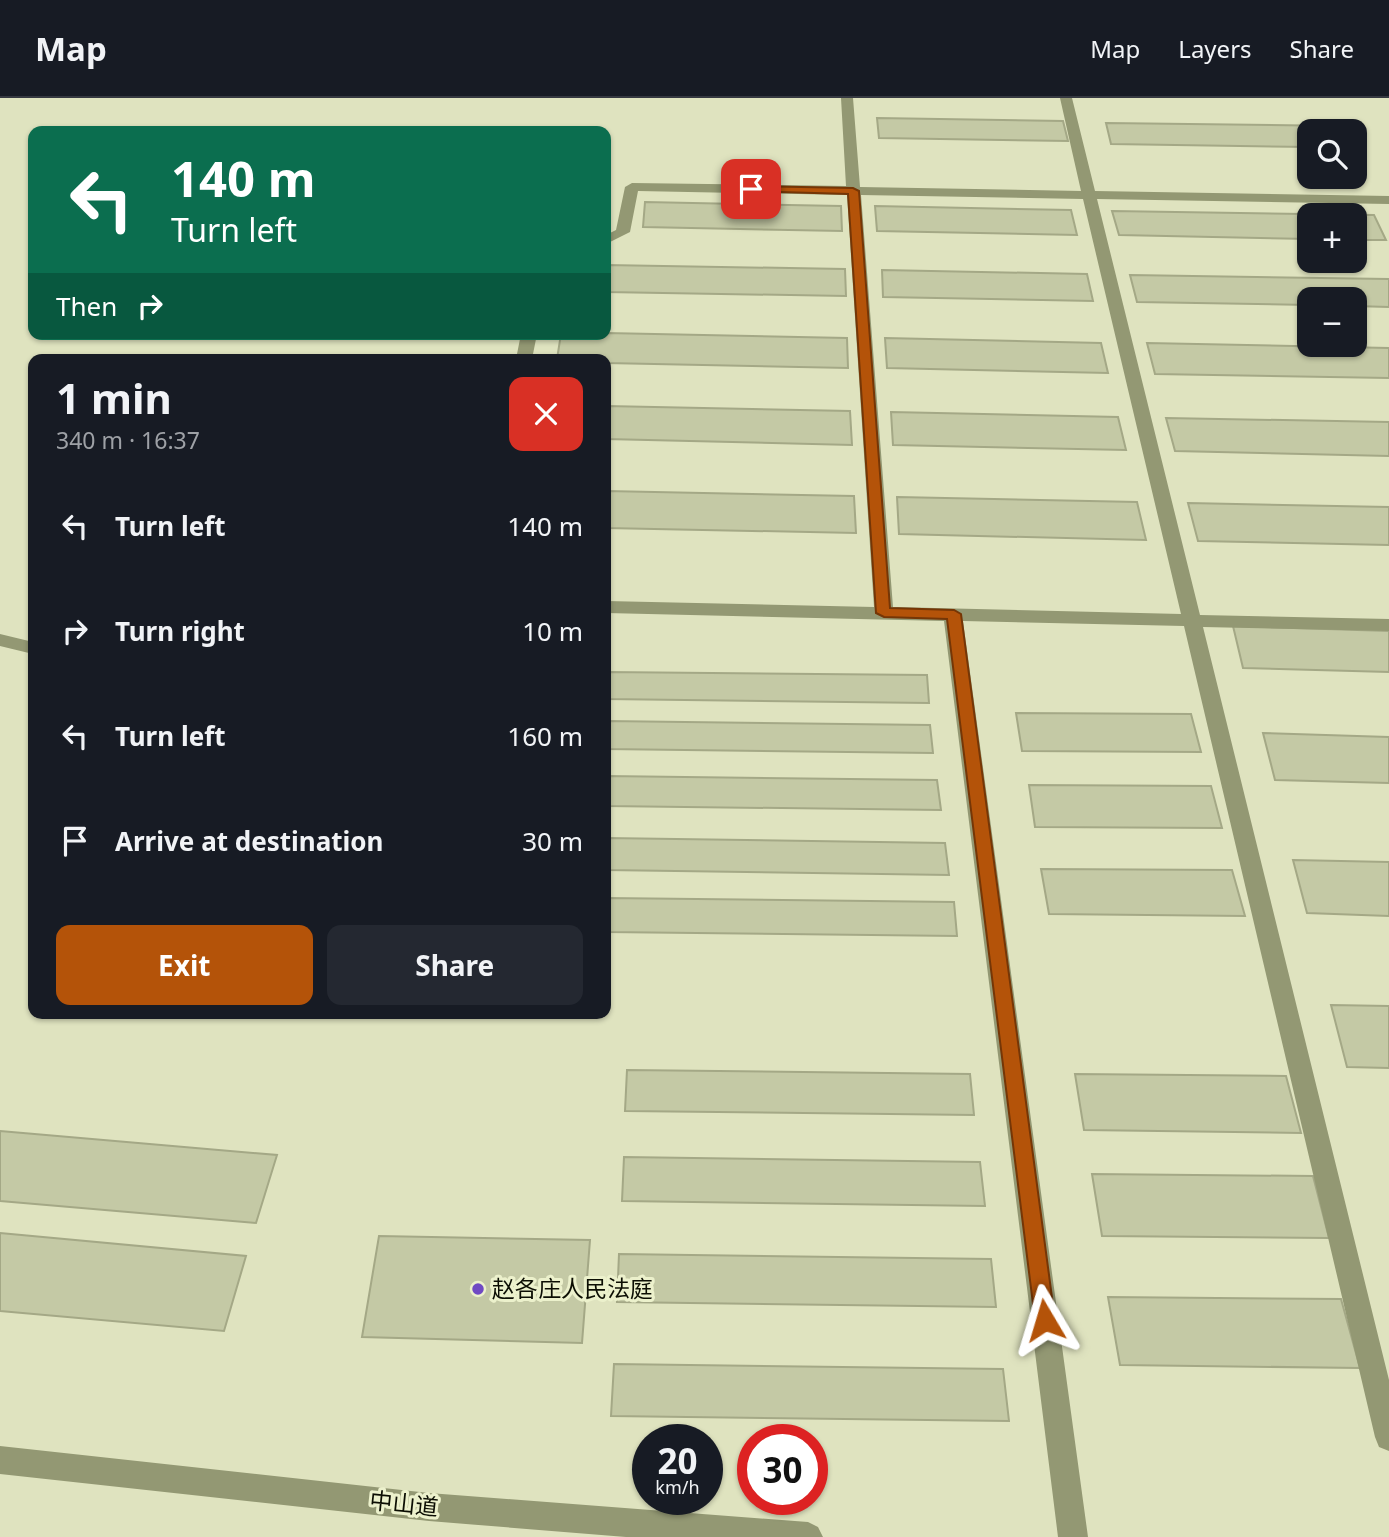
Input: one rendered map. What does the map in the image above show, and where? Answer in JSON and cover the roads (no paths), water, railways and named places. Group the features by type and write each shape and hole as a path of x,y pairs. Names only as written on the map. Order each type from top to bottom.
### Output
{"street":[{"path":"847,98 884,613"},
{"path":"1066,98 1389,1437"},
{"path":"611,238 623,232 632,187 1389,200"},
{"path":"611,607 1389,625"},
{"path":"954,614 1073,1537"},
{"path":"0,640 28,647"},
{"name":"中山道","path":"0,1460 429,1507 808,1537"}],"place":[{"name":"赵各庄人民法庭","path":"478,1289"}]}
